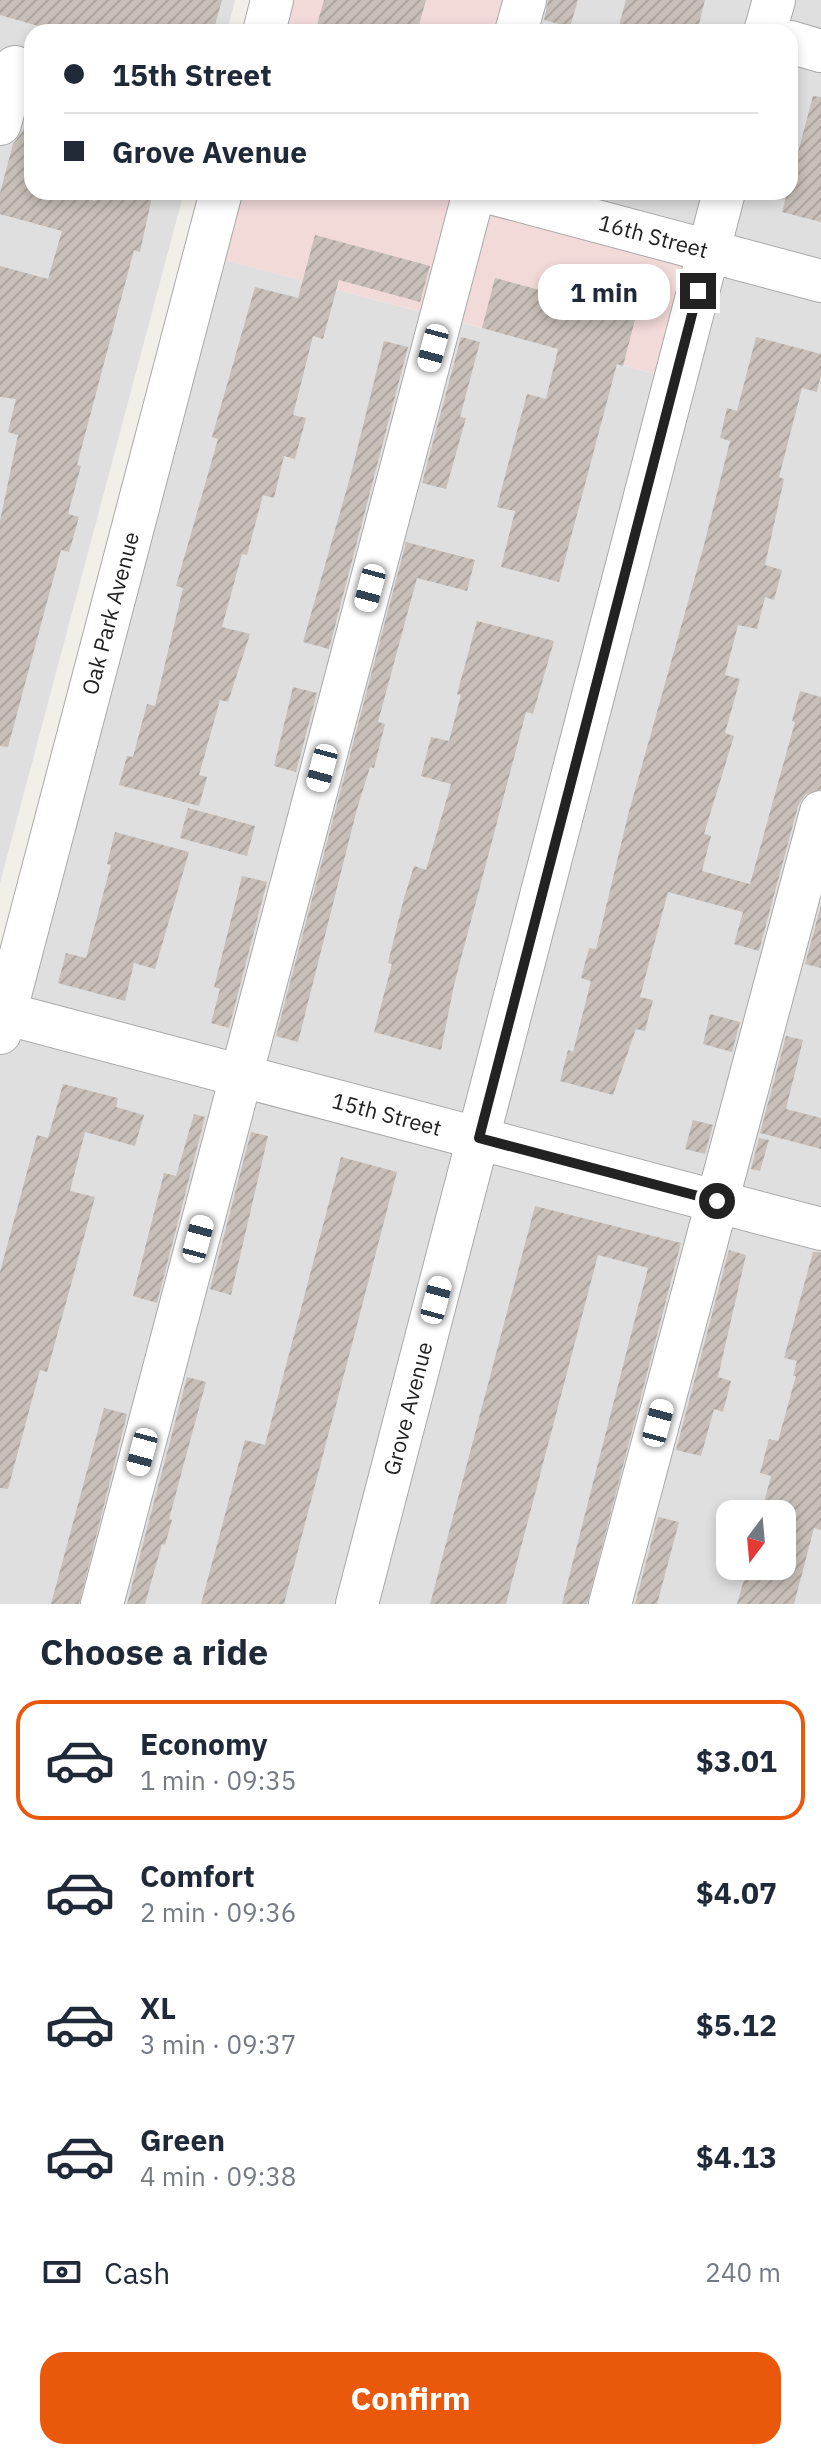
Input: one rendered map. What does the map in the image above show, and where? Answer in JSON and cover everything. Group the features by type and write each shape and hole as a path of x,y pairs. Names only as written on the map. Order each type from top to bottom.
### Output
{"street":[{"path":"266,24 272,0"},
{"path":"518,24 525,0"},
{"path":"767,24 774,0"},
{"path":"798,44 821,51"},
{"path":"0,124 16,67"},
{"name":"Oak Park Avenue","path":"2,1019 219,200"},
{"path":"102,1604 472,200"},
{"name":"16th Street","path":"517,200 821,281"},
{"name":"Grove Avenue","path":"357,1604 722,200"},
{"path":"610,1604 821,812"},
{"name":"15th Street","path":"2,1019 241,1075 821,1229"}],"shaded area":[{"path":"0,0 235,0 229,24 24,24 24,200 182,200 0,883"},
{"path":"279,0 531,0 525,24 272,24"},
{"path":"531,0 821,0 821,274 539,200 798,200 798,24 525,24"},
{"path":"226,200 539,200 716,247 683,381 210,256"},
{"path":"210,256 682,381 713,257 821,288 821,1604 0,1604 0,1057"}],"building":[{"path":"0,0 222,0 215,24 31,24 0,15"},
{"path":"324,0 426,0 419,24 317,24"},
{"path":"548,0 578,0 571,24 544,20"},
{"path":"626,0 705,0 699,24 619,24"},
{"path":"813,96 821,97 821,222 782,212 785,200 798,200 798,152"},
{"path":"24,127 24,200 151,200 140,252 134,250 77,465 81,466 68,514 79,517 69,552 61,550 8,747 0,746 0,521 18,435 8,432 16,399 0,397 0,266 48,279 62,231 0,214 0,193 13,144"},
{"path":"315,235 430,266 420,302 339,280 323,339 313,336 293,415 306,418 295,459 284,456 274,498 263,495 247,555 242,554 222,627 250,634 228,702 220,700 199,775 207,777 199,806 119,785 127,756 133,757 147,704 155,706 183,588 176,586 218,439 212,437 255,287 298,298"},
{"path":"495,278 636,316 623,366 617,364 559,582 501,567 515,511 497,507 506,472 527,394 546,399 558,349 482,328"},
{"path":"461,337 480,342 460,417 466,418 446,489 422,483"},
{"path":"756,337 821,354 821,375 817,392 802,388 779,477 784,479 765,565 782,570 774,600 765,597 757,629 738,625 725,675 740,679 725,733 734,736 704,834 711,836 702,871 750,884 795,722 792,721 800,691 821,697 821,789 805,795 798,806 759,951 734,944 743,912 668,892 640,997 653,1000 645,1031 636,1029 613,1095 560,1081 568,1050 573,1052 591,981 581,978 589,948 596,949 628,815 730,441 720,438 727,408 737,411"},
{"path":"384,341 408,347 329,649 303,642 351,474"},
{"path":"406,542 475,560 467,591 417,578 378,722 385,724 374,768 370,767 357,809 298,1042 276,1036"},
{"path":"477,621 554,641 533,714 526,712 454,985 441,1050 374,1032 392,964 388,963 404,898 414,866 426,870 451,784 421,776 431,737 449,741 461,695 457,694"},
{"path":"293,687 317,693 296,772 274,766"},
{"path":"188,808 255,826 247,856 180,838"},
{"path":"115,832 189,852 155,969 134,963 125,1001 58,983 66,953 86,958 111,865 107,864"},
{"path":"242,876 267,882 229,1028 211,1023 220,989 214,987"},
{"path":"821,905 821,968 805,964"},
{"path":"710,1014 740,1022 732,1052 703,1044"},
{"path":"786,1036 803,1040 786,1109 821,1118 821,1149 760,1133"},
{"path":"63,1084 118,1098 116,1107 144,1115 135,1146 85,1132 70,1191 95,1197 47,1372 40,1370 8,1489 0,1488 0,1272 37,1135 48,1138"},
{"path":"194,1114 205,1117 157,1303 133,1296 164,1173 176,1176"},
{"path":"693,1120 713,1125 705,1154 685,1149"},
{"path":"251,1132 268,1136 231,1295 210,1289"},
{"path":"759,1138 769,1140 760,1171 751,1169"},
{"path":"341,1157 397,1172 284,1604 201,1604 245,1440 265,1445"},
{"path":"535,1206 681,1243 587,1604 562,1604 648,1268 598,1255 506,1604 430,1604"},
{"path":"729,1250 746,1255 718,1377 731,1381 723,1412 714,1409 701,1456 676,1450"},
{"path":"813,1252 821,1252 821,1530 814,1528 794,1604 737,1604 744,1580 796,1580 796,1500 765,1500 771,1476 760,1473 769,1439 778,1441 796,1376 793,1376 797,1361 784,1358"},
{"path":"187,1377 206,1382 169,1519 172,1520 145,1604 127,1604"},
{"path":"104,1408 127,1414 79,1604 51,1604"},
{"path":"658,1517 679,1522 657,1604 635,1604"}],"route":[{"path":"698,291 479,1138 717,1201"}]}
